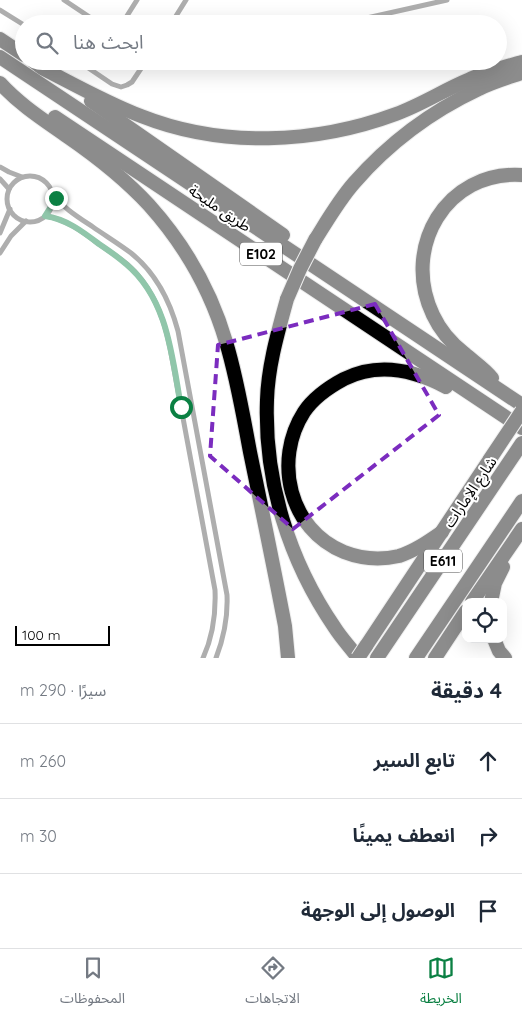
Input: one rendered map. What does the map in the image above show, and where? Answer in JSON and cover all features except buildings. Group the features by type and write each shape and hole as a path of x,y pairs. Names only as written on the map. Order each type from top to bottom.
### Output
{"highway":[{"path":"0,39 15,49"},
{"name":"طريق مليحة","path":"0,57 15,67"},
{"path":"507,67 522,62"},
{"name":"طريق مليحة","path":"20,70 522,405"},
{"path":"45,70 351,282 396,321"},
{"path":"47,70 104,100 156,121 215,135 261,138 310,136 371,122 413,107 469,79 497,70"},
{"path":"522,73 480,88 459,99 402,137 385,152 353,184 315,240 287,299 274,348 267,398 270,467 277,501 287,534 300,566 335,629 358,658 522,411"},
{"path":"0,82 18,101 102,162 135,190 173,235 201,280 219,321 232,364 284,619 288,658"},
{"name":"طريق مليحة","path":"0,82 522,428"},
{"path":"501,391 486,372 454,345 439,326 433,315 422,279 422,257 427,237 436,219 456,196 486,179 508,174 522,175"},
{"path":"442,532 413,550 388,558 362,558 350,555 326,543 316,535 300,515 291,492 288,478 289,451 297,424 313,401 335,383 361,372 375,369 417,374 431,379 472,402 501,414"},
{"name":"شارع الإمارات","path":"378,657 522,443"},
{"name":"E611","path":"416,658 522,500"},
{"path":"475,598 522,529"},
{"path":"492,598 502,568 522,536"},
{"path":"435,658 462,617"},
{"path":"496,643 504,658"}],"street":[{"path":"64,0 86,15"},
{"path":"128,15 137,0"},
{"path":"177,15 186,0"},
{"path":"380,15 447,0"},
{"path":"0,10 15,19"},
{"path":"91,70 112,84 121,86 132,82 140,70"},
{"path":"0,167 23,177"},
{"path":"31,176 43,180 49,185 52,193 52,205 45,216 38,220 26,221 15,216 10,209 7,197 9,189 16,180 23,177 31,176"},
{"path":"0,179 9,189"},
{"path":"52,193 71,212 138,259 150,273 167,300 178,331 226,585 225,628 216,658"},
{"path":"0,233 10,209"},
{"path":"45,216 74,226 127,264 156,303 164,322 214,581 213,627 203,658"},
{"path":"0,253 11,236 26,221"},
{"path":"197,492 208,489"},
{"path":"204,530 215,527"}],"highlighted area":[{"path":"375,304 439,415 293,529 210,456 218,345"}],"route":[{"path":"56,198 52,193 52,205 45,216 74,226 127,264 140,278 156,303 167,332 181,407"}]}
